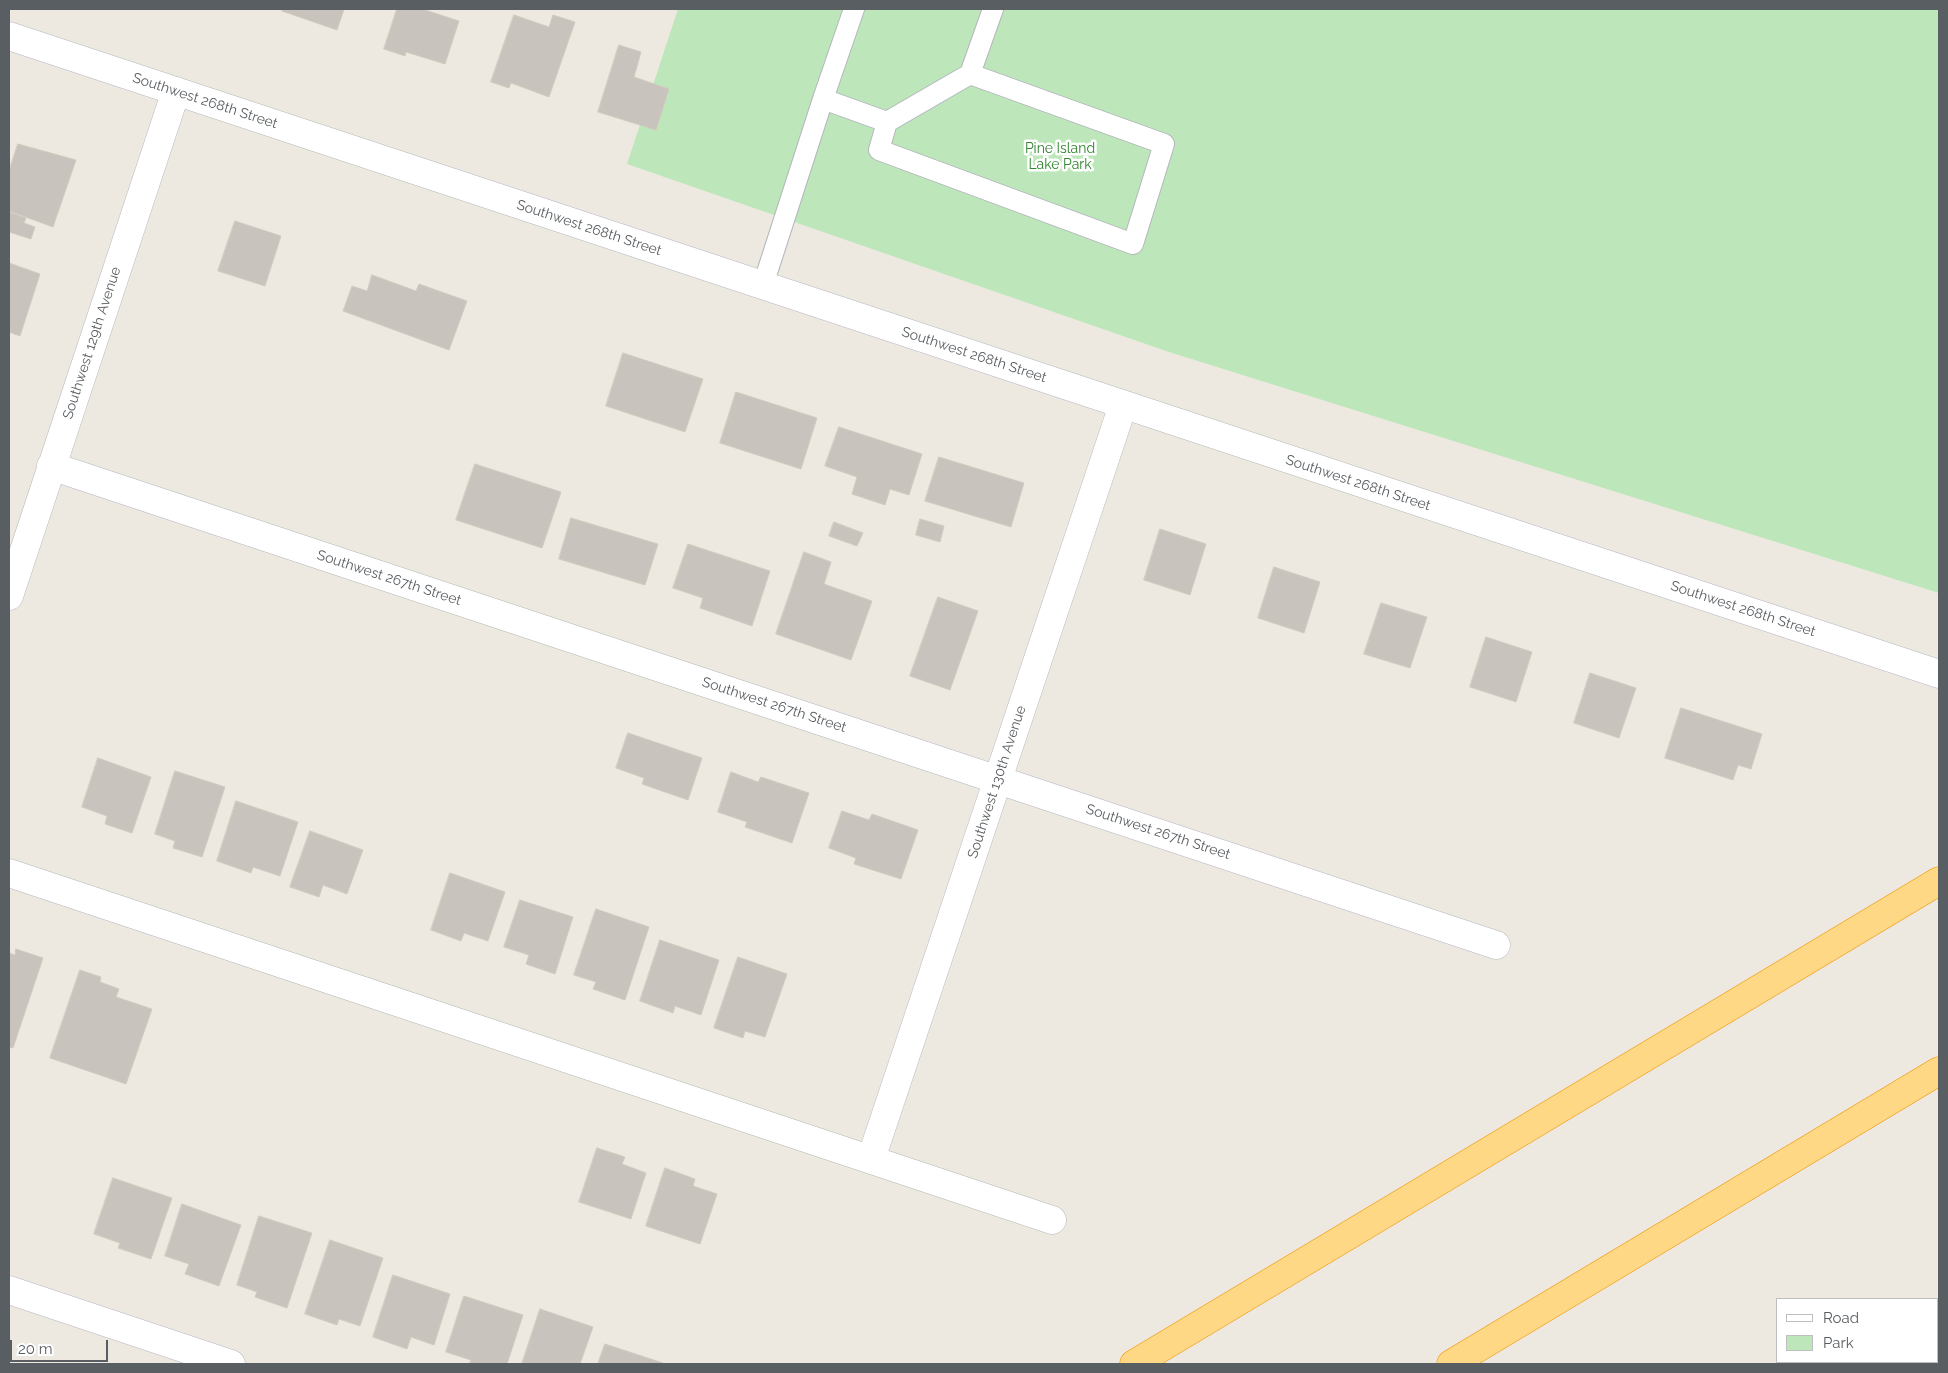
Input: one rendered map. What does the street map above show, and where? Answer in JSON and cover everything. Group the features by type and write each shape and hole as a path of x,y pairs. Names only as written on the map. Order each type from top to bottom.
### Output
{"highway":[{"path":"1134,1364 1939,880"},
{"path":"1451,1364 1939,1072"}],"street":[{"name":"Southwest 268th Street","path":"9,36 1939,674"},
{"name":"Southwest 129th Avenue","path":"9,596 176,91"},
{"name":"Southwest 130th Avenue","path":"871,1159 1123,405"},
{"name":"Southwest 267th Street","path":"51,466 1496,945"},
{"path":"9,872 1052,1220"},
{"path":"9,1290 231,1364"}],"lane":[{"path":"763,285 854,9"},
{"path":"970,74 1164,144 1133,244 879,150 887,122 970,74 993,9"},
{"path":"823,99 887,122"}],"green space":[{"name":"Pine Island Lake Park","path":"678,9 1939,9 1939,593 1169,352 627,164"}],"building":[{"path":"283,9 344,9 337,30 282,11"},
{"path":"397,9 422,9 459,21 445,64 406,52 405,56 384,49"},
{"path":"514,15 549,27 553,15 575,22 549,97 511,83 509,88 491,82"},
{"path":"619,45 641,52 634,77 669,89 656,130 598,112"},
{"path":"18,144 76,160 53,227 9,211 9,171"},
{"path":"9,212 26,218 24,223 35,227 31,239 9,232"},
{"path":"235,221 281,236 265,286 218,271"},
{"path":"9,263 40,274 20,336 9,332"},
{"path":"372,275 416,291 419,284 467,301 449,350 343,311 352,286 367,291"},
{"path":"623,353 703,379 685,432 606,406"},
{"path":"736,392 817,418 801,469 720,443"},
{"path":"839,427 922,454 909,495 890,489 885,505 852,494 857,477 825,466"},
{"path":"939,457 1024,483 1011,527 925,501"},
{"path":"475,464 561,492 542,548 456,520"},
{"path":"571,518 658,544 645,585 559,559"},
{"path":"920,519 944,526 940,542 916,535"},
{"path":"834,522 863,533 857,546 829,536"},
{"path":"1160,529 1206,544 1190,595 1144,580"},
{"path":"688,544 770,571 752,626 700,608 703,598 673,588"},
{"path":"804,552 831,562 824,584 872,601 851,660 776,634"},
{"path":"1274,567 1320,582 1304,633 1258,618"},
{"path":"938,597 978,611 950,690 910,676"},
{"path":"1381,603 1427,617 1410,668 1364,654"},
{"path":"1486,637 1532,652 1516,702 1470,687"},
{"path":"1590,673 1636,688 1619,738 1574,723"},
{"path":"1681,708 1762,734 1751,769 1738,765 1733,780 1665,758"},
{"path":"628,733 702,758 688,800 642,784 644,778 616,768"},
{"path":"98,758 151,777 132,833 105,824 107,816 82,807"},
{"path":"175,771 225,787 202,857 173,848 175,841 155,834"},
{"path":"731,772 758,782 761,777 809,793 792,843 745,827 747,822 718,812"},
{"path":"236,801 298,822 280,876 253,867 251,873 217,861"},
{"path":"842,811 869,820 872,814 918,830 901,879 854,864 856,858 829,848"},
{"path":"310,831 363,850 347,894 323,885 319,897 290,887"},
{"path":"450,873 505,892 488,941 464,933 461,941 431,930"},
{"path":"520,900 573,917 555,974 526,964 529,955 504,947"},
{"path":"596,909 649,927 625,1000 593,989 596,982 574,975"},
{"path":"660,940 719,960 701,1015 675,1006 673,1013 640,1001"},
{"path":"16,949 43,958 13,1048 9,1047 9,953 15,955"},
{"path":"738,957 787,974 765,1037 745,1031 743,1038 714,1028"},
{"path":"80,970 101,977 100,982 119,989 116,997 152,1009 126,1084 50,1058"},
{"path":"597,1148 625,1157 622,1164 646,1173 631,1219 579,1202"},
{"path":"665,1168 695,1179 693,1186 717,1194 700,1244 646,1226"},
{"path":"113,1178 172,1198 151,1259 118,1248 120,1243 94,1234"},
{"path":"182,1204 241,1225 219,1286 185,1274 189,1264 165,1256"},
{"path":"259,1216 312,1233 287,1308 255,1297 257,1292 237,1285"},
{"path":"330,1240 383,1258 360,1326 339,1319 337,1325 305,1314"},
{"path":"393,1275 450,1294 434,1345 411,1337 407,1349 373,1337"},
{"path":"464,1296 523,1315 507,1364 469,1364 471,1360 446,1352"},
{"path":"540,1309 593,1327 580,1364 522,1364"},
{"path":"605,1344 663,1363 663,1364 598,1364"}]}
